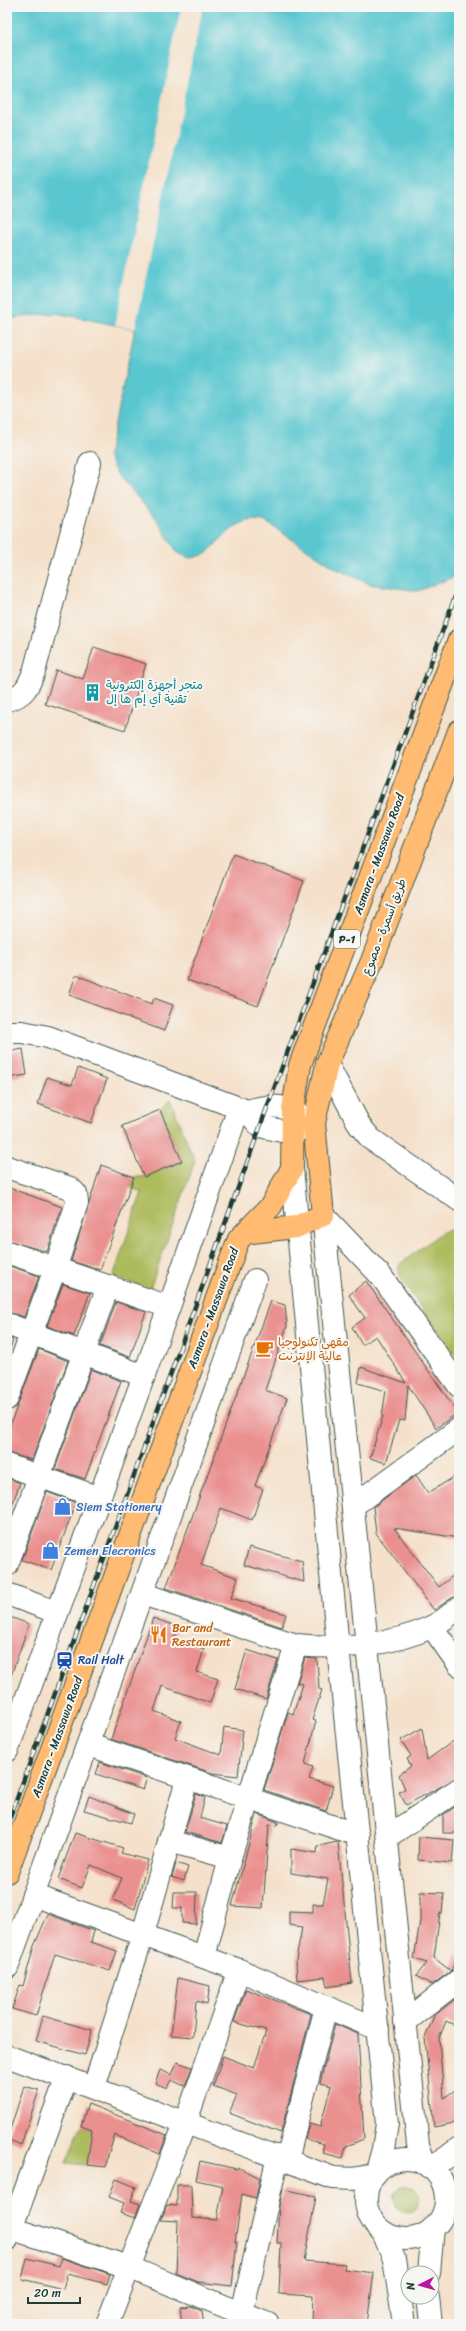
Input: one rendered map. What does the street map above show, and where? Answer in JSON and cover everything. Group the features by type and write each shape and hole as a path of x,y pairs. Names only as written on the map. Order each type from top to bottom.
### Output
{"highway":[{"name":"Asmara - Massawa Road","path":"7,1872 236,1246 245,1233 271,1206 292,1168 292,1109 300,1065 459,640"},
{"name":"طريق أسمرة - مصوع","path":"323,1215 314,1123 327,1064 372,961 459,731"},
{"path":"343,950 372,961"},
{"path":"245,1233 296,1228 323,1215"}],"street":[{"path":"7,700 18,698 28,689 34,672 90,462"},
{"path":"7,1032 22,1032 48,1037 243,1109 260,1126 291,1133 314,1123"},
{"path":"327,1064 360,1126 371,1139 459,1200"},
{"path":"243,1109 268,1105 292,1109 314,1123"},
{"path":"7,1750 56,1612 100,1498 243,1109"},
{"path":"7,1167 70,1188 76,1194 77,1203 55,1269 7,1399"},
{"path":"292,1168 296,1228 387,2124 384,2149 376,2172 367,2190 366,2199 394,2259 404,2324"},
{"path":"323,1215 381,1276 459,1386"},
{"path":"323,1215 354,1505 366,1644 418,2145 427,2165 452,2189 443,2214 433,2228 414,2238 393,2237 377,2225 350,2190 334,2178"},
{"path":"7,1252 170,1307"},
{"path":"7,1968 89,1745 255,1280"},
{"path":"7,1565 108,1286"},
{"path":"7,1324 144,1376"},
{"path":"354,1505 459,1429"},
{"path":"7,1465 100,1498"},
{"path":"7,1594 56,1612"},
{"path":"143,1594 296,1645 338,1647 393,1640 432,1627 459,1608"},
{"path":"432,1627 459,1664"},
{"path":"204,1957 230,1858 296,1645"},
{"path":"89,1745 358,1835"},
{"path":"94,2087 143,1934 187,1779"},
{"path":"387,1837 459,1790"},
{"path":"169,1841 230,1858"},
{"path":"34,1895 240,1970 378,2029"},
{"path":"107,2324 186,2121 240,1970"},
{"path":"405,2022 459,1980"},
{"path":"242,2313 282,2158 326,2007"},
{"path":"7,2056 186,2121 334,2178 354,2180 366,2178 388,2163 400,2159 413,2160 427,2165 446,2158 459,2148"},
{"path":"67,2077 8,2232 128,2267 268,2324"},
{"path":"430,2265 433,2228"},
{"path":"429,2305 432,2324"}],"green space":[{"path":"170,1099 195,1161 150,1289 113,1277 142,1192 131,1188 134,1177 144,1177 182,1161 160,1110"},
{"path":"449,1230 459,1232 459,1360 401,1279 398,1269 400,1264 441,1233"},
{"path":"81,2126 100,2133 87,2165 66,2163"},
{"path":"407,2186 416,2190 420,2199 416,2208 407,2212 398,2208 394,2199 398,2190"}],"water":[{"path":"7,7 459,7 459,568 456,576 418,591 370,584 337,569 266,522 257,520 240,524 226,534 206,554 192,558 186,557 177,552 156,518 118,476 108,456 135,329 56,313 7,319"}],"pier":[{"path":"181,7 203,7 135,329 115,325"}],"building":[{"name":"متجر أجهزة إلكترونية تقنية أي إم ها إل","path":"94,647 146,664 125,730 45,704 56,670 83,679"},
{"path":"233,854 304,881 258,1006 187,980"},
{"path":"76,975 152,1004 154,998 173,1005 164,1031 69,995"},
{"path":"23,1049 27,1075 7,1078 7,1052"},
{"path":"78,1068 107,1079 91,1123 38,1104 47,1077 72,1085"},
{"path":"160,1110 182,1161 144,1177 122,1126"},
{"path":"101,1165 134,1177 100,1270 71,1261"},
{"path":"7,1187 62,1207 47,1252 7,1240"},
{"path":"7,1265 39,1276 24,1317 7,1312"},
{"path":"366,1281 458,1413 436,1428 408,1385 405,1421 399,1420 386,1463 370,1458 383,1416 386,1391 358,1383 361,1367 406,1383 376,1336 362,1345 352,1327 365,1318 349,1295"},
{"path":"63,1284 90,1293 74,1336 47,1326"},
{"path":"271,1301 285,1305 287,1326 265,1390 287,1398 255,1486 263,1489 252,1520 221,1508 201,1565 238,1578 231,1598 286,1614 282,1627 166,1588"},
{"path":"116,1302 146,1312 130,1357 100,1346"},
{"path":"7,1337 13,1340 9,1351 7,1351"},
{"path":"39,1349 68,1361 32,1460 7,1453 7,1433"},
{"path":"91,1369 121,1381 85,1479 55,1469"},
{"path":"459,1474 459,1538 394,1528 439,1587 459,1571 459,1596 452,1598 434,1610 376,1533 373,1507 416,1475 428,1493"},
{"path":"7,1478 20,1483 9,1513 7,1512"},
{"path":"47,1492 76,1503 51,1570 22,1560"},
{"path":"249,1547 302,1561 304,1582 244,1565"},
{"path":"7,1616 29,1624 9,1681 7,1681"},
{"path":"153,1618 178,1627 174,1639 204,1649 197,1672 218,1679 210,1703 162,1686 154,1711 181,1721 175,1738 221,1755 224,1727 243,1730 238,1776 212,1773 111,1739"},
{"path":"247,1650 278,1660 266,1699 235,1689"},
{"path":"305,1658 317,1659 319,1689 322,1690 312,1720 316,1721 305,1764 313,1767 309,1779 333,1786 326,1811 264,1790 288,1712 293,1714 303,1684 297,1683"},
{"path":"422,1728 427,1760 459,1737 459,1777 406,1805 399,1792 405,1789 399,1775 411,1766 407,1759 411,1756 401,1740"},
{"path":"100,1762 147,1778 143,1790 96,1774"},
{"path":"196,1794 205,1797 200,1818 227,1826 222,1843 185,1832"},
{"path":"89,1796 134,1814 131,1823 84,1810"},
{"path":"459,1804 459,1833 443,1833 443,1815"},
{"path":"257,1814 278,1822 277,1826 269,1825 263,1908 232,1906"},
{"path":"75,1833 123,1848 121,1853 148,1860 135,1909 113,1900 122,1878 91,1865 82,1888 58,1879"},
{"path":"419,1837 454,1840 452,1863 418,1860"},
{"path":"338,1842 352,1983 327,1987 325,1977 297,1980 296,1960 302,1927 289,1925 289,1911 313,1912 313,1904 323,1904 328,1879 291,1873 291,1849 317,1853 318,1846"},
{"path":"176,1863 188,1867 184,1881 172,1877"},
{"path":"174,1892 197,1892 196,1924 182,1923 182,1908 173,1908"},
{"path":"420,1892 444,1893 434,1958 451,1971 432,1985 416,1976 427,1963 414,1959 420,1921"},
{"path":"48,1914 94,1931 91,1942 117,1951 110,1971 55,1954 36,2016 12,2009 20,1985 23,1986 34,1946"},
{"path":"458,1952 459,1968 451,1971"},
{"path":"178,1978 210,1986 207,2004 196,2001 193,2037 171,2035"},
{"path":"246,1989 311,2014 281,2133 229,2113 237,2095 213,2086 223,2056 254,2068 266,2031 234,2022"},
{"path":"459,1996 459,2027 446,2021 439,2039 444,2098 459,2087 459,2122 434,2127 425,2038 434,2016"},
{"path":"43,2016 92,2030 85,2055 36,2041"},
{"path":"335,2024 358,2034 364,2139 346,2146 343,2158 322,2153 324,2144 305,2139 309,2124 320,2127 331,2086 320,2083"},
{"path":"177,2062 192,2067 185,2086 171,2080 167,2088 155,2083 160,2070 172,2075"},
{"path":"24,2086 39,2090 21,2145 7,2139"},
{"path":"88,2104 167,2135 160,2154 115,2135 108,2155 106,2167 87,2165 92,2130 81,2126"},
{"path":"200,2161 237,2169 238,2167 260,2178 256,2198 242,2194 235,2242 237,2242 232,2286 198,2282 176,2273 178,2221 161,2220 167,2205 177,2206 177,2185 191,2185 192,2218 217,2220 223,2186 196,2180"},
{"path":"116,2179 136,2187 131,2201 140,2204 135,2218 120,2213 124,2203 109,2197"},
{"path":"283,2189 316,2196 304,2261 345,2264 344,2269 374,2273 367,2324 312,2324 313,2296 279,2294 281,2243 277,2243 279,2206"},
{"path":"27,2258 59,2266 62,2258 110,2274 107,2284 67,2274 63,2289 22,2279"},
{"path":"190,2306 202,2311 204,2324 182,2324 180,2307"}],"railway":[{"path":"7,1826 268,1105 459,586"}],"place":[{"name":"متجر أجهزة إلكترونية تقنية أي إم ها إل","path":"93,692"},
{"name":"مقهى تكنولوجيا عالية الإنترنت","path":"265,1349"},
{"name":"Siem Stationery","path":"63,1507"},
{"name":"Zemen Elecronics","path":"51,1551"},
{"name":"Bar and Restaurant","path":"159,1635"},
{"name":"Rail Halt","path":"65,1660"}]}
